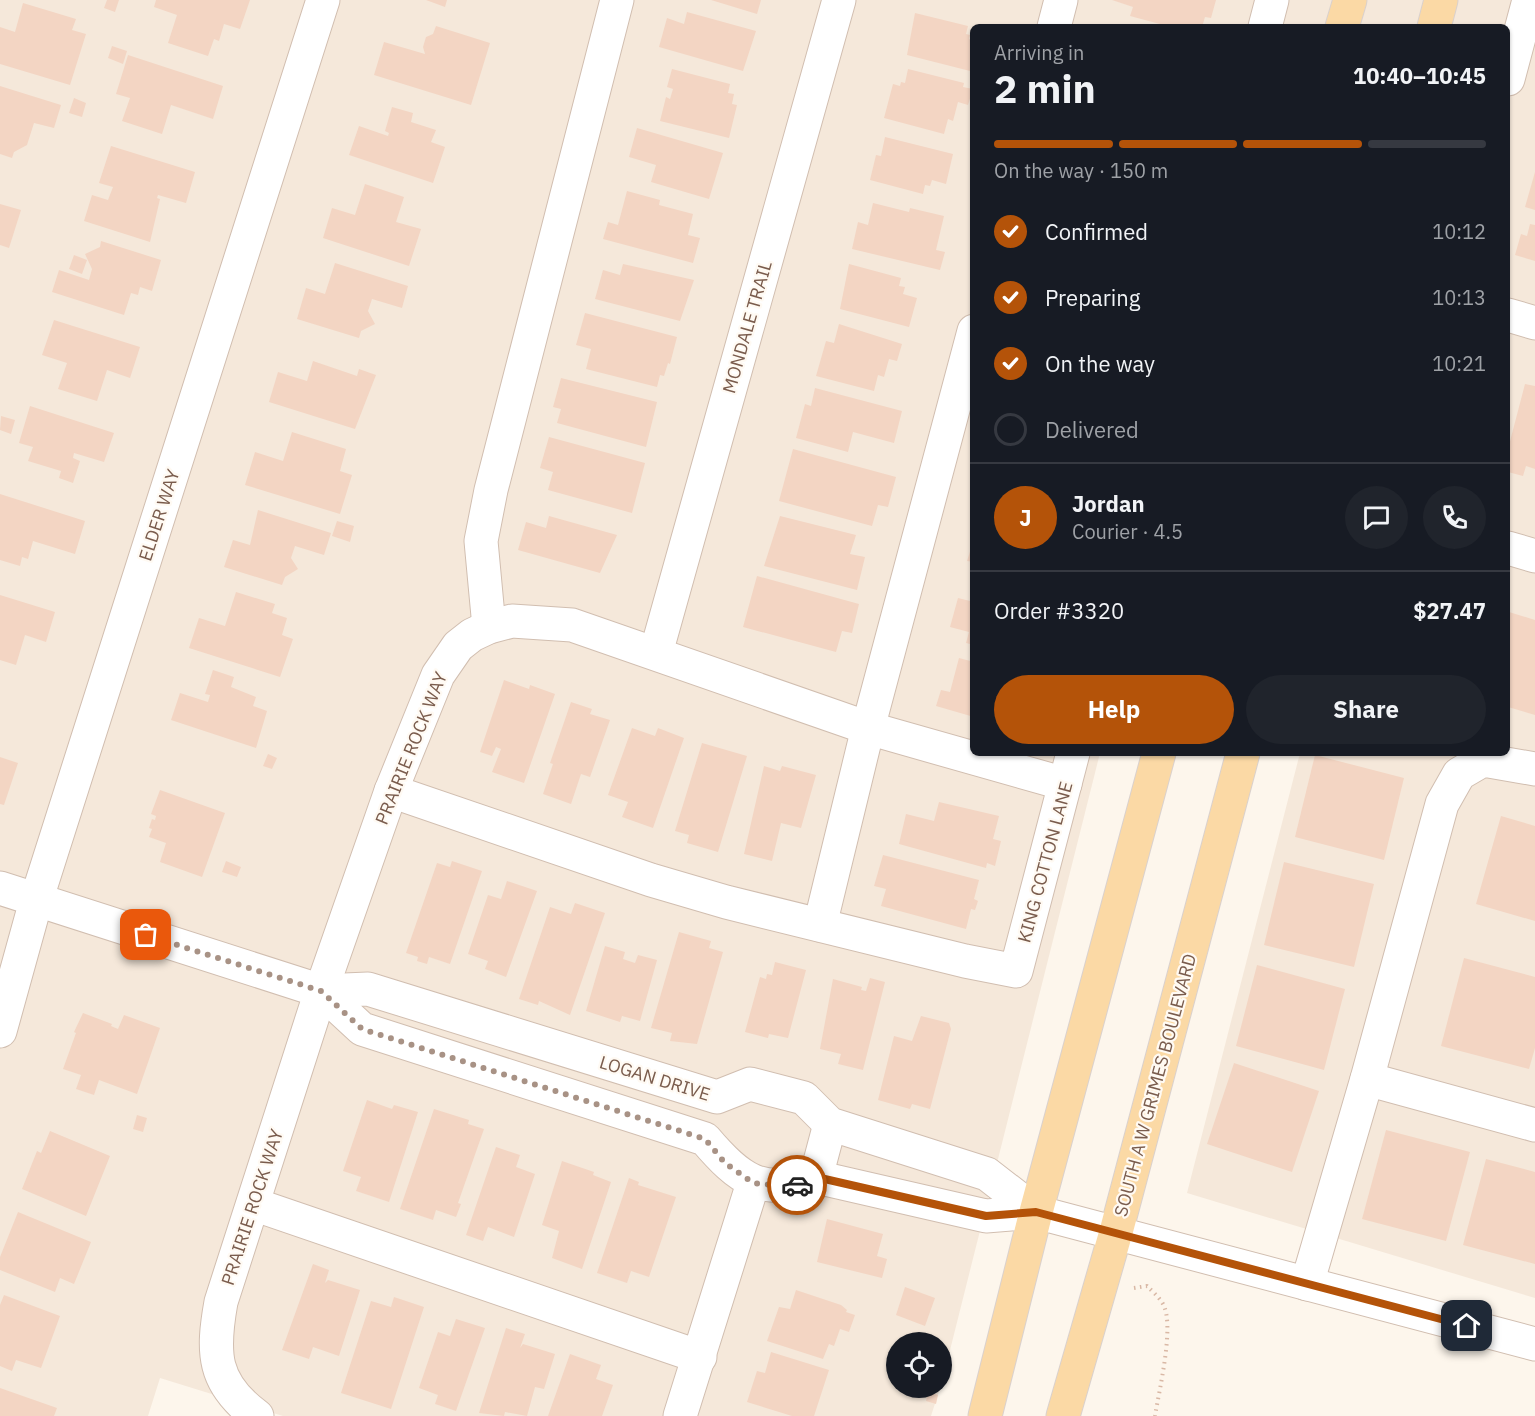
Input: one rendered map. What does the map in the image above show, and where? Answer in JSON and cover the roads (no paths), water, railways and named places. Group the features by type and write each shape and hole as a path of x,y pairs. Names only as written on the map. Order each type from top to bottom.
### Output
{"main road":[{"path":"1343,24 1350,0"},
{"path":"1435,24 1441,0"},
{"path":"984,1416 1158,756"},
{"name":"SOUTH A W GRIMES BOULEVARD","path":"1063,1416 1116,1232 1242,756"}],"street":[{"name":"ELDER WAY","path":"0,1031 36,901 323,0"},
{"path":"489,627 481,541 491,490 617,0"},
{"name":"MONDALE TRAIL","path":"656,653 838,0"},
{"path":"1055,24 1061,0"},
{"path":"1266,24 1272,0"},
{"path":"1510,71 1529,0"},
{"path":"1510,316 1535,323"},
{"path":"391,790 651,880 820,925 868,728 970,346"},
{"path":"1510,549 1535,556"},
{"name":"PRAIRIE ROCK WAY","path":"257,1416 227,1386 216,1360 215,1336 221,1302 321,991 391,790 438,675 458,646 489,627 512,621 572,625 868,728 1065,784"},
{"name":"KING COTTON LANE","path":"820,925 965,961 1016,971 1072,756"},
{"path":"1307,1284 1367,1079 1442,804 1459,774 1483,760 1535,769"},
{"name":"LOGAN DRIVE","path":"0,888 321,991 368,989 717,1097 750,1084 804,1098 830,1124 987,1174 1036,1212"},
{"name":"LOGAN DRIVE","path":"321,991 362,1029 705,1139"},
{"path":"1367,1079 1535,1125"},
{"path":"717,1097 705,1139 725,1163 753,1183 791,1187 816,1177 830,1124"},
{"name":"LOGAN DRIVE","path":"816,1177 986,1216 1036,1212 1535,1344"},
{"path":"680,1416 753,1183"},
{"path":"253,1204 700,1357"}]}
